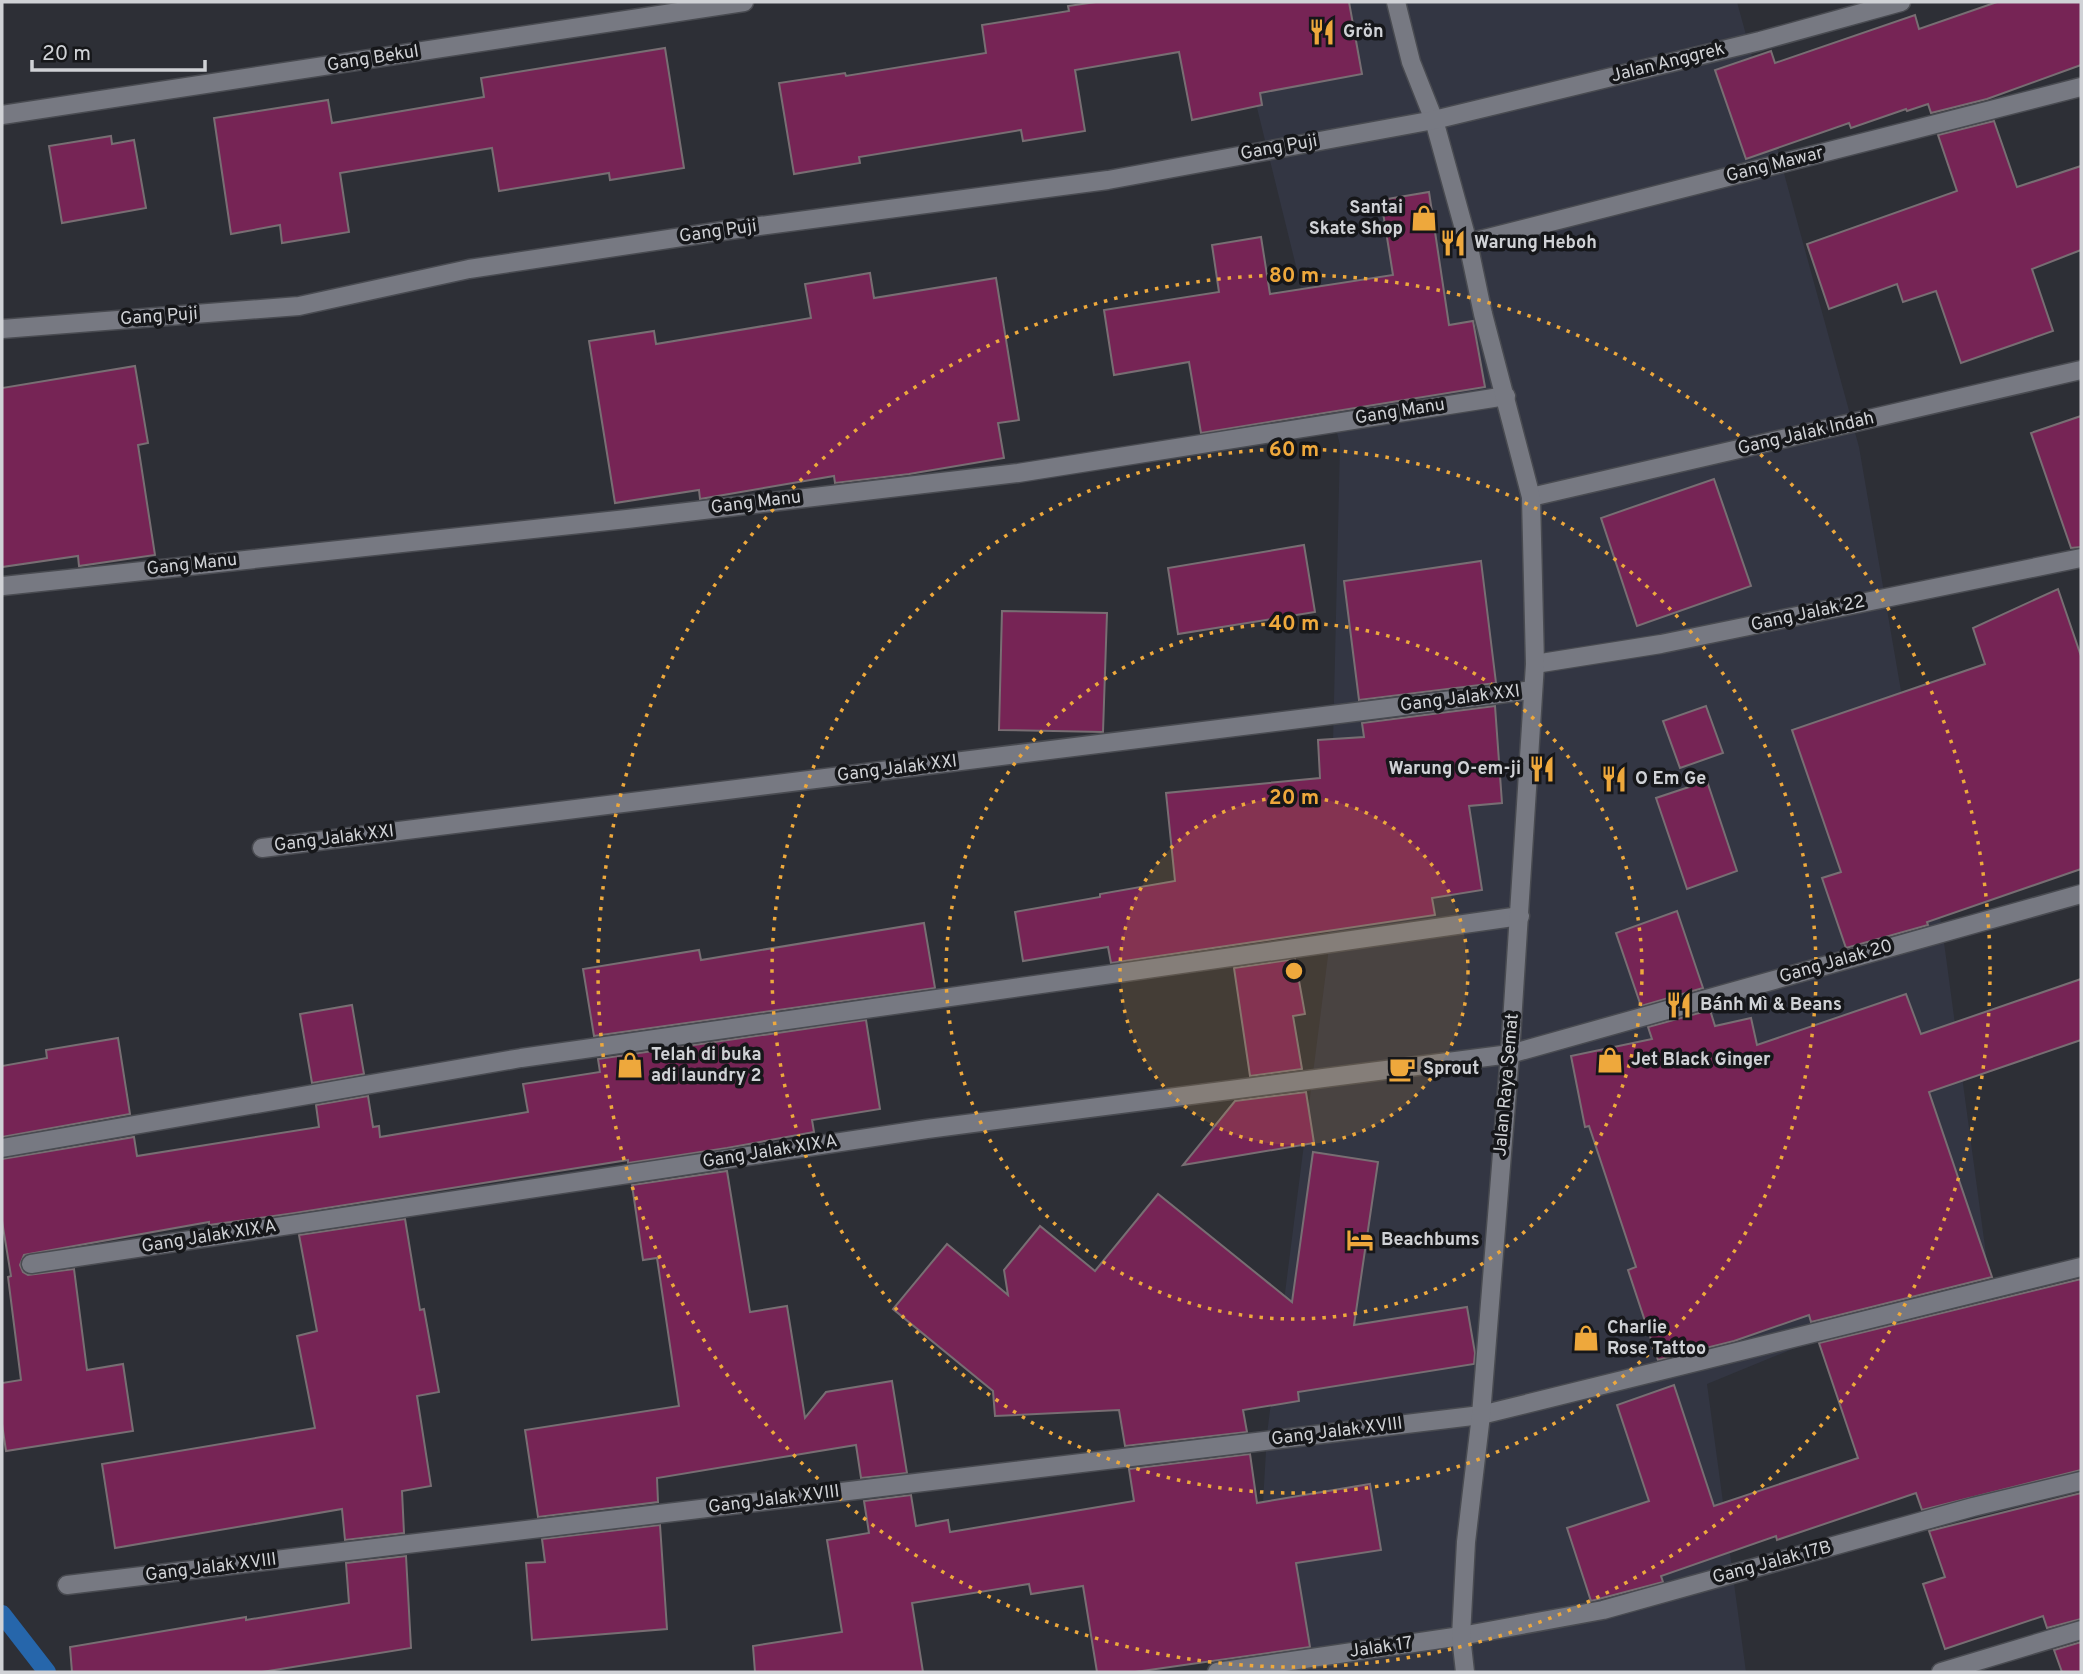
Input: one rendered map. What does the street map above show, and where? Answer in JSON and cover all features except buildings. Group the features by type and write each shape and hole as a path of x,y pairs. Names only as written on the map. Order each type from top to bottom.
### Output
{"street":[{"name":"Gang Bekul","path":"2,115 744,2"},
{"name":"Jalan Raya Semat","path":"1396,2 1411,62 1434,120 1468,243 1483,314 1531,498 1535,664 1510,1054 1481,1415 1466,1542 1461,1636 1465,1672"},
{"name":"Jalan Anggrek","path":"1434,120 1760,41 1901,2"},
{"name":"Gang Mawar","path":"1468,243 2081,87"},
{"name":"Gang Puji","path":"2,329 299,306 469,269 722,231 1108,180 1434,120"},
{"name":"Gang Jalak Indah","path":"1531,498 2081,370"},
{"name":"Gang Manu","path":"3,586 1018,473 1506,396"},
{"name":"Gang Jalak 22","path":"1535,664 1661,645 2081,558"},
{"name":"Gang Jalak XXI","path":"262,848 1532,690"},
{"name":"Gang Jalak 20","path":"1510,1054 2081,894"},
{"path":"2,1148 521,1058 1520,916"},
{"name":"Gang Jalak XIX A","path":"31,1264 927,1129 1510,1054"},
{"name":"Gang Jalak XVIII","path":"67,1585 1481,1415 2081,1266"},
{"name":"Gang Jalak 17B","path":"1461,1636 1603,1610 1973,1507 2081,1481"},
{"path":"1941,1672 2081,1630"},
{"name":"Jalak 17","path":"1217,1672 1461,1636"}],"shaded area":[{"path":"1231,2 1737,2 1859,447 1943,935 1988,1269 1707,1384 1746,1672 1253,1672 1267,1434 1328,956 1340,445"}],"waterway":[{"path":"2,1614 47,1672"}],"place":[{"name":"Grön","path":"1322,32"},
{"name":"Santai Skate Shop","path":"1424,218"},
{"name":"Warung Heboh","path":"1453,243"},
{"name":"Warung O-em-ji","path":"1542,769"},
{"name":"O Em Ge","path":"1614,779"},
{"name":"Bánh Mì & Beans","path":"1679,1005"},
{"name":"Jet Black Ginger","path":"1610,1060"},
{"name":"Telah di buka adi laundry 2","path":"630,1065"},
{"name":"Sprout","path":"1402,1069"},
{"name":"Beachbums","path":"1360,1240"},
{"name":"Charlie Rose Tattoo","path":"1586,1338"}]}
